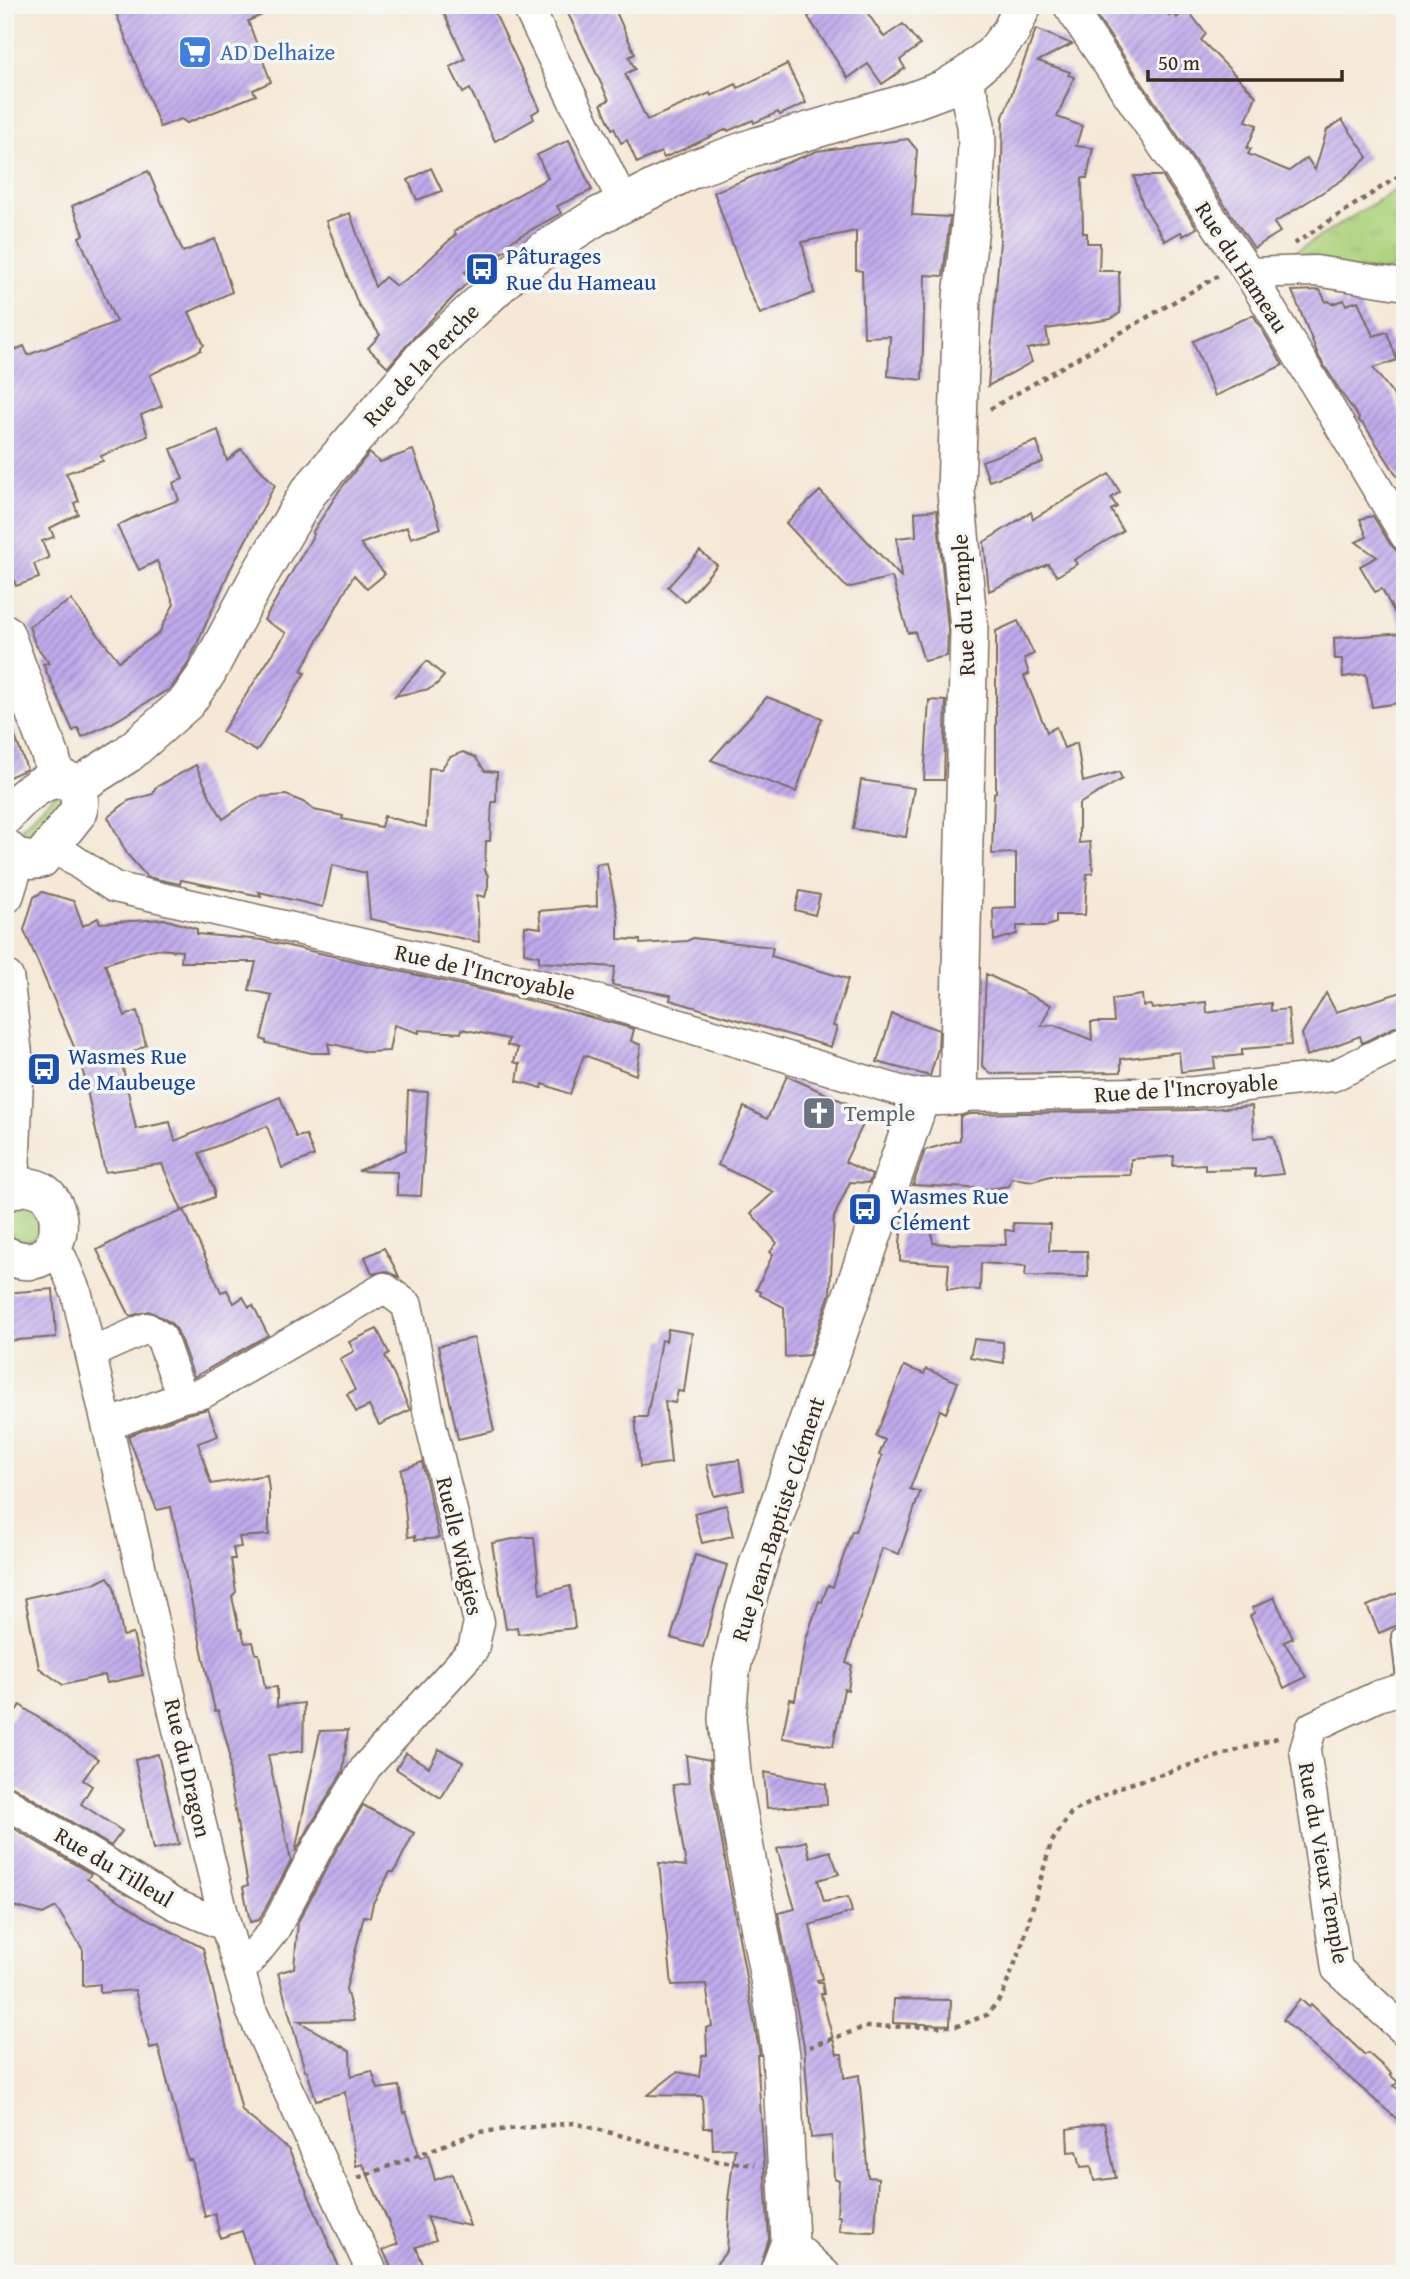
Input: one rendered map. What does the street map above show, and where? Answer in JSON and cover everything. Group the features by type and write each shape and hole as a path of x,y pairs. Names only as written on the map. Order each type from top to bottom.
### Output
{"street":[{"path":"527,5 623,202"},
{"name":"Rue de la Perche","path":"5,816 43,783 66,783 137,747 187,702 207,673 256,581 308,493 427,353 481,300 525,264 623,202 693,169 727,156 909,102 961,79 993,54 1011,31 1023,5"},
{"name":"Rue du Hameau","path":"1068,5 1249,273 1405,535"},
{"name":"Rue du Temple","path":"958,1096 969,629 956,492 962,297 977,145 972,110 961,79"},
{"path":"1249,273 1316,271 1405,285"},
{"path":"5,633 51,757 66,783 82,800 79,811 41,859 34,861 11,852 5,895"},
{"name":"Rue de l'Incroyable","path":"53,846 74,863 114,887 567,991 921,1097"},
{"path":"5,979 15,1068 9,1191 23,1188 37,1190 54,1204 60,1227 51,1248 41,1256 31,1259 7,1259"},
{"name":"Rue de l'Incroyable","path":"958,1096 1194,1092 1333,1076 1405,1041"},
{"path":"921,1097 958,1096"},
{"name":"Rue Jean-Baptiste Clément","path":"825,2274 784,2258 787,2164 781,2055 733,1783 727,1718 731,1672 742,1619 759,1561 921,1097"},
{"name":"Rue du Dragon","path":"51,1248 62,1259 74,1285 92,1353 184,1755 226,1926 251,2010 373,2274"},
{"name":"Ruelle Widgies","path":"108,1425 182,1397 203,1393 384,1288 408,1305 431,1425 479,1622 473,1650 366,1768 320,1843 274,1930 240,1972"},
{"path":"92,1353 147,1328 161,1337 182,1397"},
{"name":"Rue du Vieux Temple","path":"1405,1687 1378,1696 1312,1727 1305,1750 1337,1969 1405,2031"},
{"name":"Rue du Tilleul","path":"5,1802 174,1904 226,1926"}],"lane":[{"path":"1405,1634 1399,1636 1405,1687"}],"path":[{"path":"1294,244 1405,172"},
{"path":"959,428 1220,275 1249,273"},
{"path":"781,2055 828,2042 865,2027 957,2026 987,2015 1002,1996 1021,1948 1051,1843 1071,1813 1120,1787 1312,1727"},
{"path":"333,2187 478,2132 574,2123 717,2161 756,2166 787,2164"}],"green space":[{"path":"1405,184 1405,256 1388,272 1274,265"},
{"path":"55,794 60,794 64,806 33,838 27,840 22,837 22,827"},
{"path":"24,1207 36,1212 41,1224 36,1236 24,1241 12,1236 7,1224 12,1212"}],"building":[{"name":"AD Delhaize","path":"113,5 284,5 248,21 271,82 253,90 256,95 187,123 181,119 160,127"},
{"path":"440,5 491,5 540,109 532,114 534,119 495,141 470,89 463,93 450,67 465,59"},
{"path":"564,5 613,5 635,54 629,57 635,69 625,74 647,120 710,93 711,96 736,84 738,88 787,64 806,103 780,115 778,112 754,123 753,120 728,131 727,129 664,158 661,152 637,163 627,140 621,143 614,128 612,129 601,104 609,100"},
{"path":"825,5 862,5 884,37 903,24 920,45 900,60 905,68 882,84 868,64 848,78 808,17"},
{"path":"1089,5 1157,5 1170,16 1173,12 1177,18 1187,9 1206,34 1201,40 1256,96 1246,121 1257,125 1247,148 1251,149 1248,154 1289,171 1307,158 1315,170 1327,130 1342,120 1368,157 1342,180 1274,223 1280,232 1254,248"},
{"path":"1036,29 1072,44 1038,61 1070,72 1068,75 1074,77 1057,117 1082,126 1076,146 1093,148 1087,178 1082,178 1083,233 1087,233 1087,243 1100,243 1099,271 1119,271 1120,313 1111,319 1046,329 1049,345 1027,349 1032,362 988,386 1000,242 1003,117"},
{"path":"908,139 917,150 912,215 950,217 943,276 925,275 922,380 888,376 890,336 864,337 862,271 856,270 856,231 802,242 814,293 760,314 714,192 817,151"},
{"path":"569,140 592,190 557,206 561,213 506,244 508,249 465,272 470,280 388,367 368,348 380,335 358,304 326,221 350,213 375,287 385,277 396,286 414,274 456,234 454,231 548,178 537,155"},
{"path":"431,168 442,191 417,200 408,180"},
{"path":"148,171 183,252 215,239 232,292 189,312 204,345 201,350 150,375 162,406 141,415 148,436 101,456 103,461 66,473 79,501 74,503 78,514 50,528 54,537 42,541 49,558 34,564 39,578 16,586 5,559 5,354 24,346 28,355 116,322 79,237 84,234 72,206"},
{"path":"1134,176 1162,176 1197,228 1183,236 1181,232 1165,241 1143,205"},
{"path":"1320,290 1326,302 1332,304 1344,300 1346,305 1358,301 1373,336 1387,332 1397,360 1373,368 1393,394 1405,431 1405,488 1319,357 1292,291"},
{"path":"1254,316 1283,365 1215,396 1193,341"},
{"path":"218,430 227,461 241,449 275,485 230,570 188,664 171,688 112,723 82,737 78,728 73,731 43,664 49,663 35,644 29,626 71,600 119,661 159,633 174,604 157,561 139,570 117,526 179,500 173,483 183,479 171,449"},
{"path":"1037,441 1043,462 989,481 982,461"},
{"path":"413,450 441,528 411,538 407,527 360,544 385,574 367,589 354,575 301,671 305,673 262,743 256,751 222,732 286,633 264,620 314,534 312,533 339,491 369,453 380,462"},
{"path":"1109,474 1120,492 1111,498 1117,507 1111,510 1123,531 1074,560 1077,564 1057,576 1048,564 989,591 984,542 1031,512 1033,519"},
{"path":"820,491 901,577 897,538 916,536 915,512 937,510 948,630 947,656 924,661 915,632 908,633 892,577 847,588 786,523"},
{"path":"1373,516 1390,544 1397,551 1405,552 1405,633 1382,589 1375,592 1360,566 1377,557 1356,542 1367,537 1360,519"},
{"path":"700,551 717,565 685,602 668,587"},
{"path":"1018,621 1034,654 1024,658 1029,674 1024,676 1047,732 1056,727 1064,748 1077,743 1083,782 1119,772 1122,779 1079,804 1079,843 1090,842 1093,873 1087,874 1085,915 1056,915 1056,923 1047,926 1017,926 1017,934 994,941 993,908 1016,907 1016,853 992,854 996,792 996,631"},
{"path":"1405,633 1405,702 1372,707 1366,674 1343,677 1342,659 1335,659 1334,638"},
{"path":"427,661 444,676 436,685 395,696"},
{"path":"767,697 822,718 796,792 711,760"},
{"path":"929,700 946,701 944,780 924,780"},
{"path":"7,715 27,769 5,779 5,716"},
{"path":"463,752 475,757 485,771 497,772 490,841 486,841 485,870 488,886 485,897 477,895 479,942 370,919 366,873 332,865 323,907 259,892 261,896 181,880 180,884 147,877 127,854 108,817 128,801 153,794 155,788 196,765 223,819 259,797 286,795 314,810 343,816 342,819 381,827 384,816 426,827 429,768 441,769 450,757"},
{"path":"861,780 914,788 906,837 853,829"},
{"path":"607,863 618,918 618,939 640,940 640,944 687,941 693,938 773,947 771,956 848,979 833,1026 837,1027 831,1047 670,1000 671,995 612,985 615,967 539,962 539,956 524,953 525,926 541,928 539,911 597,906 596,864"},
{"path":"800,891 820,895 815,915 795,910"},
{"path":"42,892 74,901 83,926 98,918 100,923 164,919 197,929 197,934 262,940 527,1000 634,1029 631,1041 641,1045 636,1075 584,1055 570,1094 543,1084 542,1088 517,1081 520,1064 514,1062 518,1048 507,1045 509,1039 462,1029 461,1033 419,1030 419,1033 394,1025 389,1051 367,1052 328,1043 330,1053 312,1053 266,1043 261,1039 272,995 249,990 256,962 181,962 182,951 156,949 143,952 105,964 125,1016 137,1011 146,1045 121,1059 136,1129 170,1122 175,1141 280,1097 296,1137 306,1135 314,1156 282,1168 267,1126 199,1153 214,1189 214,1197 182,1211 162,1164 105,1172 81,1063 24,930 34,897"},
{"path":"986,974 1051,1005 1041,1026 1054,1025 1092,1040 1091,1022 1114,1022 1112,999 1142,995 1143,1006 1151,1005 1152,1009 1206,1002 1207,1013 1271,1003 1271,1011 1288,1009 1291,1045 1242,1049 1242,1055 1214,1058 1215,1068 1181,1072 1179,1052 1121,1059 1121,1072 991,1074 982,1065"},
{"path":"1405,991 1405,1022 1362,1043 1360,1036 1307,1056 1302,1034 1326,993 1336,1012"},
{"path":"892,1014 939,1030 938,1049 930,1076 877,1062"},
{"path":"787,1076 855,1107 855,1114 868,1114 845,1162 872,1175 869,1183 850,1182 834,1217 830,1293 809,1355 785,1357 784,1307 760,1295 761,1292 756,1290 773,1254 770,1252 777,1243 751,1213 774,1192 718,1165 744,1107 767,1119"},
{"path":"408,1091 428,1092 421,1196 397,1195 397,1172 358,1171 406,1150"},
{"path":"1252,1106 1254,1138 1273,1136 1283,1174 1255,1177 1255,1169 1205,1170 1205,1164 1173,1166 1174,1156 1131,1159 1131,1175 1050,1176 1033,1181 1012,1178 1009,1186 989,1189 913,1185 925,1150 960,1140 960,1117 969,1114 1194,1110"},
{"path":"184,1210 221,1292 227,1290 234,1303 243,1297 249,1307 253,1305 268,1335 194,1377 177,1330 170,1322 149,1311 130,1316 97,1250 131,1232"},
{"path":"903,1219 930,1222 933,1243 946,1244 1006,1245 1005,1230 1014,1231 1013,1223 1050,1224 1049,1251 1087,1251 1088,1277 1025,1276 1026,1266 981,1263 980,1290 947,1289 949,1264 900,1261"},
{"path":"384,1248 399,1277 386,1271 373,1274 371,1271 365,1257"},
{"path":"53,1289 56,1337 6,1341 5,1293"},
{"path":"377,1329 389,1353 385,1356 410,1410 379,1425 369,1406 356,1412 347,1394 355,1390 340,1359 354,1351 349,1342"},
{"path":"668,1329 692,1333 684,1392 678,1391 675,1403 665,1401 671,1463 640,1467 635,1417 647,1417 661,1340 666,1341"},
{"path":"474,1338 494,1431 458,1439 438,1346"},
{"path":"974,1339 1003,1342 1004,1363 970,1357"},
{"path":"904,1366 924,1374 926,1369 958,1382 946,1413 940,1410 910,1489 920,1492 899,1554 882,1548 846,1663 852,1665 848,1690 844,1689 833,1746 782,1738 790,1699 795,1700 806,1639 819,1601 822,1602 828,1585 833,1587 852,1531 855,1532 882,1456 879,1455 885,1440 876,1436"},
{"path":"208,1409 218,1436 198,1443 211,1484 267,1475 269,1535 239,1537 241,1547 233,1548 235,1559 231,1559 236,1592 232,1596 239,1630 241,1629 245,1643 253,1642 256,1654 259,1654 265,1688 277,1687 277,1706 304,1703 303,1751 268,1755 291,1861 259,1920 250,1922 243,1887 248,1885 230,1782 229,1751 218,1710 215,1711 171,1507 157,1510 128,1436"},
{"path":"739,1460 744,1490 714,1496 707,1465"},
{"path":"422,1462 439,1538 415,1540 415,1536 408,1537 401,1470"},
{"path":"726,1505 733,1536 702,1543 694,1513"},
{"path":"534,1537 540,1594 570,1586 575,1628 518,1634 517,1627 506,1629 492,1543"},
{"path":"695,1555 727,1565 703,1647 671,1638"},
{"path":"108,1577 114,1587 123,1636 133,1634 143,1675 107,1683 105,1675 63,1685 39,1668 25,1598 96,1583"},
{"path":"1405,1590 1405,1622 1379,1633 1367,1606"},
{"path":"1274,1597 1293,1638 1284,1642 1306,1677 1284,1688 1250,1616 1255,1613 1252,1608"},
{"path":"20,1705 98,1759 83,1780 92,1786 81,1804 122,1831 111,1846 14,1787 5,1785 5,1727"},
{"path":"348,1730 343,1771 295,1852 320,1731"},
{"path":"439,1749 463,1762 441,1798 396,1769 406,1753 429,1767"},
{"path":"158,1754 179,1844 153,1850 135,1760"},
{"path":"686,1755 710,1760 712,1787 760,2055 757,2055 769,2239 758,2274 708,2274 727,2251 728,2200 735,2148 713,2149 712,2128 704,2128 702,2096 648,2095 677,2072 699,2076 702,2055 707,2055 706,2028 712,2026 706,1984 672,1985 659,1863 686,1866 673,1785 689,1783"},
{"path":"764,1772 826,1784 827,1805 767,1808"},
{"path":"363,1805 414,1833 394,1872 390,1872 373,1903 370,1917 364,1916 346,1989 354,2020 298,2021 350,2051 351,2076 372,2071 378,2089 399,2086 404,2113 406,2112 420,2158 428,2155 435,2180 452,2174 470,2226 427,2217 436,2240 416,2247 427,2274 394,2274 383,2250 398,2244 363,2164 356,2166 345,2092 316,2100 305,2071 278,1973 294,1968 298,1922"},
{"path":"5,1823 91,1874 87,1879 146,1918 203,1948 242,2111 289,2150 342,2274 257,2274 242,2231 220,2238 215,2213 205,2217 192,2160 188,2160 158,2046 150,2048 135,1990 100,1993 100,1984 83,1986 83,1950 56,1907 43,1914 5,1904"},
{"path":"806,1841 810,1857 830,1851 839,1874 818,1880 824,1902 848,1897 852,1912 810,1925 822,1979 817,1980 822,1982 824,1994 821,1994 837,2054 842,2054 844,2078 859,2075 868,2177 878,2178 875,2232 839,2231 839,2180 834,2178 832,2136 811,2138 804,2046 778,1913 795,1909 777,1849"},
{"path":"894,1999 951,2000 950,2025 893,2023"},
{"path":"1300,1999 1309,2007 1311,2004 1365,2055 1368,2053 1392,2074 1390,2075 1398,2082 1394,2086 1405,2095 1405,2126 1283,2020"},
{"path":"1104,2123 1116,2178 1094,2181 1091,2166 1081,2167 1077,2151 1068,2152 1067,2129"}],"place":[{"name":"AD Delhaize","path":"195,52"},
{"name":"Pâturages Rue du Hameau","path":"482,269"},
{"name":"Wasmes Rue de Maubeuge","path":"44,1069"},
{"name":"Temple","path":"819,1113"},
{"name":"Wasmes Rue Clément","path":"865,1209"}]}
